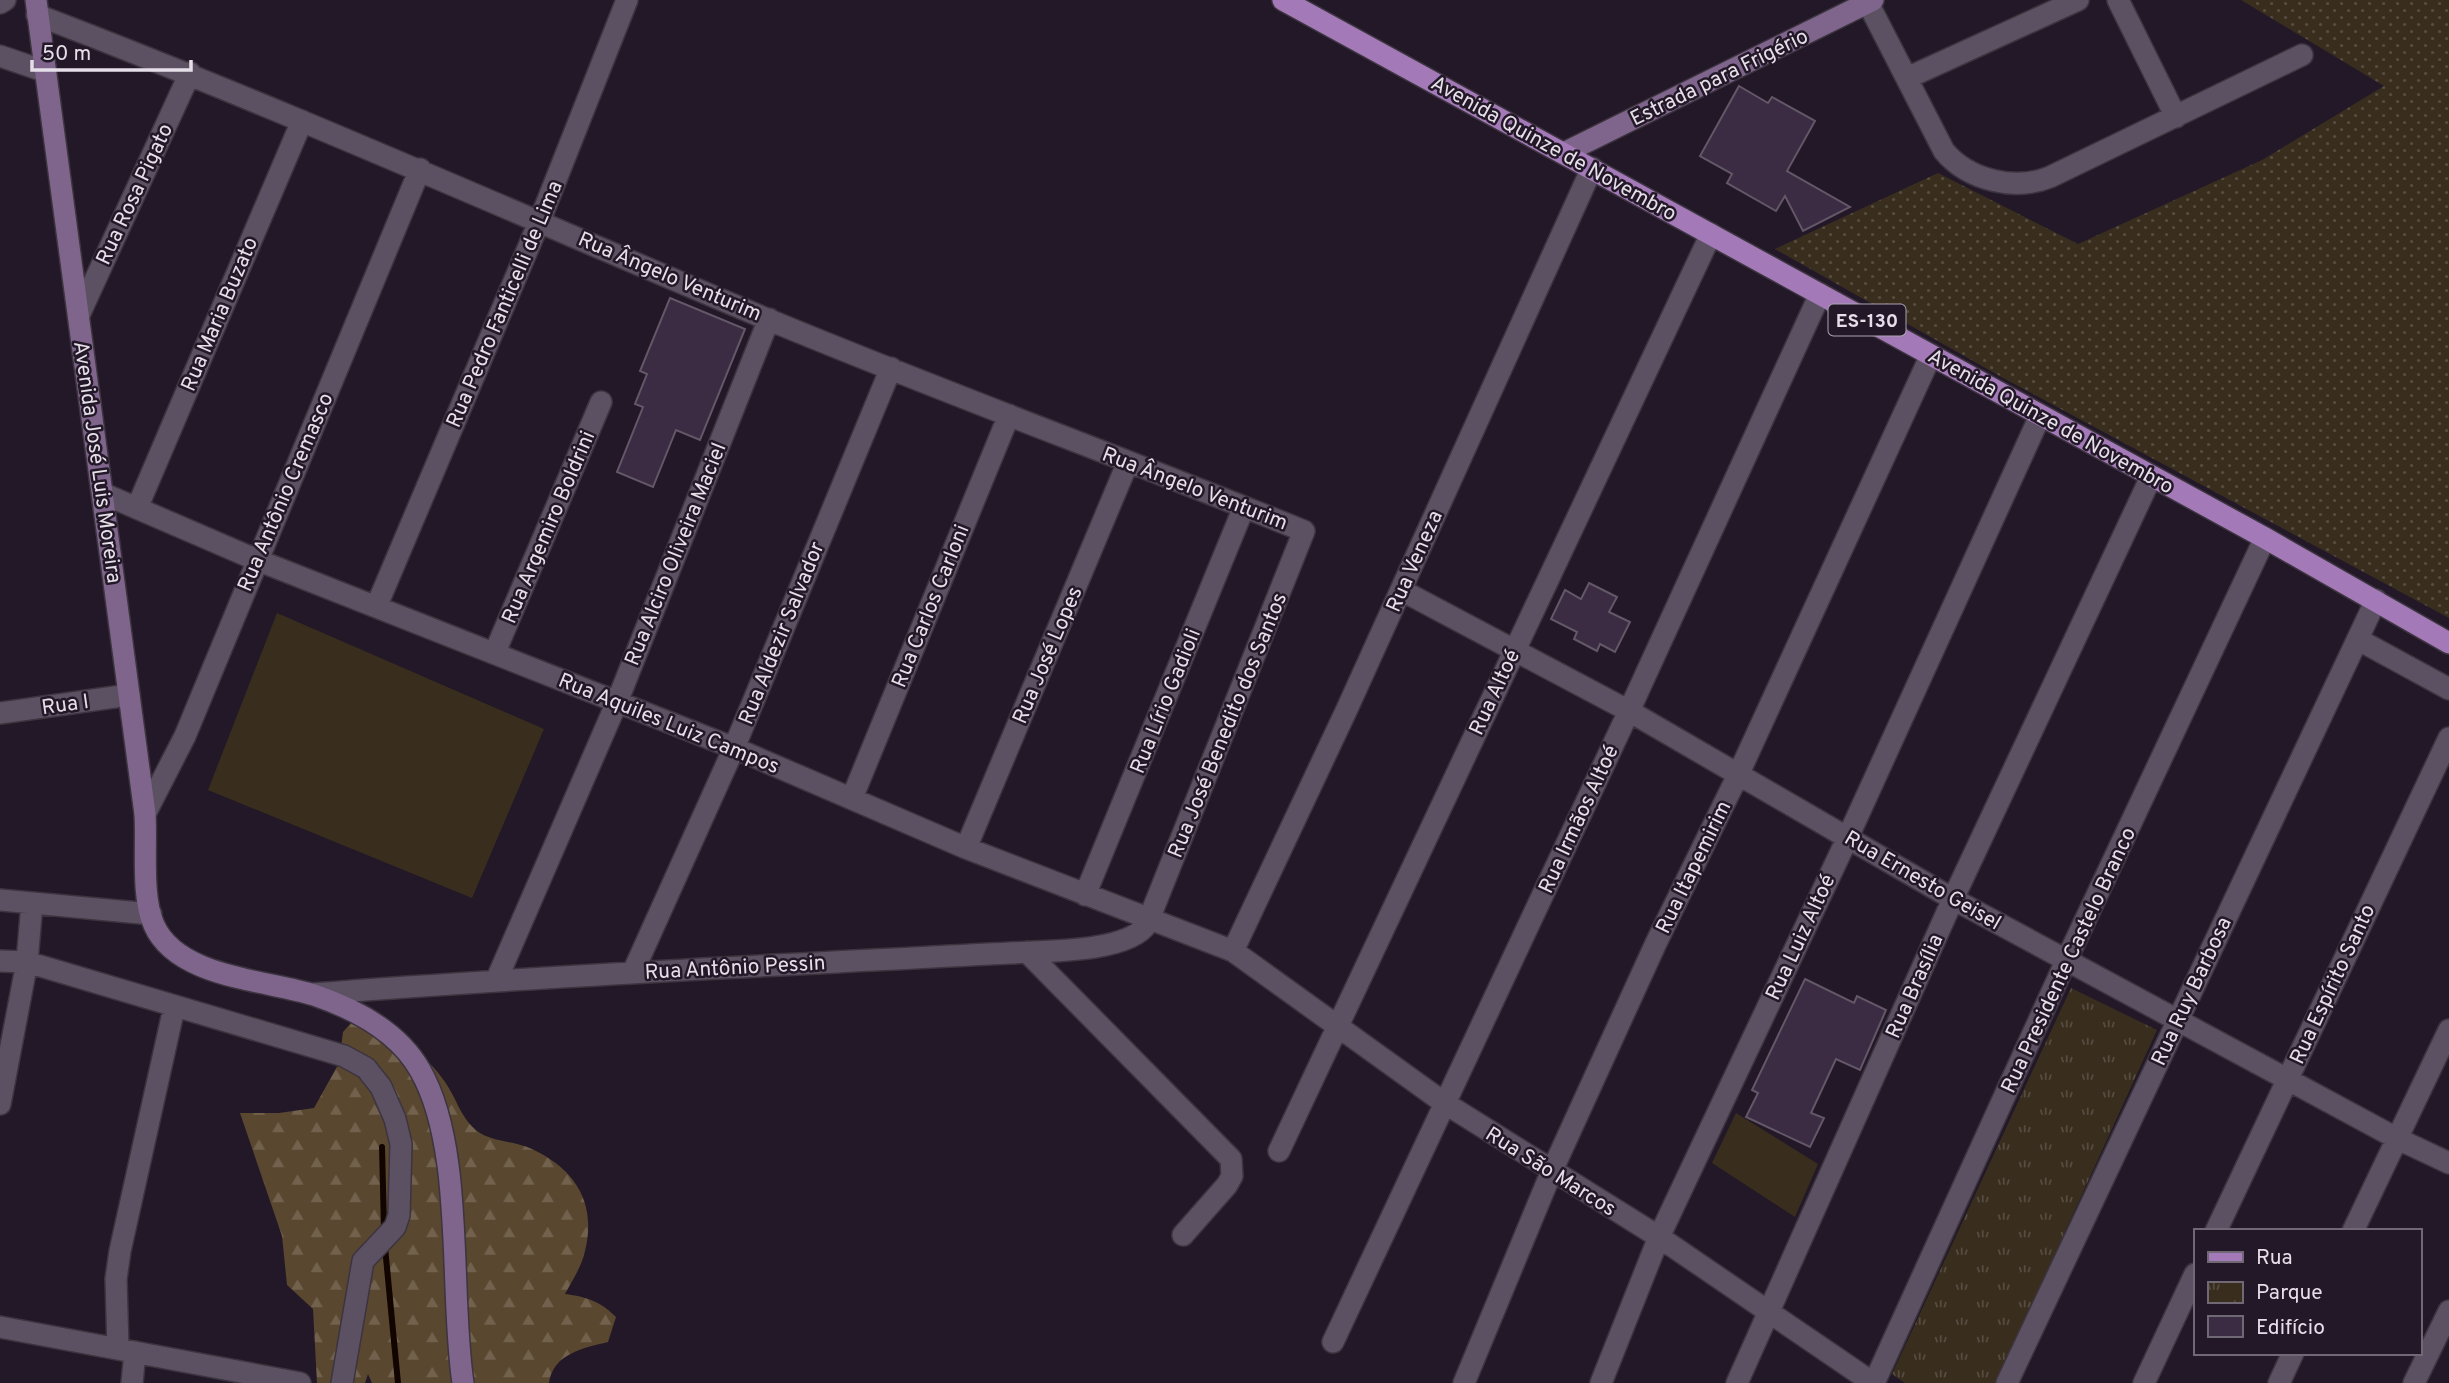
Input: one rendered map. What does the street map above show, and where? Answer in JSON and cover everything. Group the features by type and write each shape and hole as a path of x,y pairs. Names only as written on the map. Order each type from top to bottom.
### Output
{"main road":[{"name":"Avenida Quinze de Novembro","path":"1283,0 2265,538 2449,643"}],"street":[{"path":"0,3 5,0"},
{"name":"Rua Pedro Fanticelli de Lima","path":"377,606 540,220 627,0"},
{"path":"1907,78 2078,0"},
{"path":"2118,0 2176,117"},
{"path":"1871,1 1907,78 1951,160 1975,173 2008,184 2037,183 2302,55"},
{"name":"Estrada para Frigério","path":"1564,153 1871,1"},
{"name":"Rua Ângelo Venturim","path":"37,8 769,319 1304,531"},
{"name":"Avenida José Luis Moreira","path":"37,8 145,814 152,919"},
{"path":"0,56 44,71"},
{"name":"Rua Rosa Pigato","path":"79,315 190,74"},
{"name":"Rua Maria Buzato","path":"137,508 302,121"},
{"name":"Rua Veneza","path":"1233,951 1401,590 1592,168"},
{"name":"Rua Antônio Cremasco","path":"145,814 185,736 420,169"},
{"name":"Rua Altoé","path":"1279,1151 1711,234"},
{"name":"Rua Irmãos Altoé","path":"1333,1342 1443,1102 1629,711 1820,294"},
{"name":"Rua Alciro Oliveira Maciel","path":"496,981 617,702 769,319"},
{"name":"Rua Itapemirim","path":"1464,1383 1551,1173 1931,355"},
{"name":"Rua Aldezir Salvador","path":"633,972 734,748 891,368"},
{"name":"Rua Argemiro Boldrini","path":"495,652 601,402"},
{"name":"Rua Carlos Carloni","path":"852,799 1009,415"},
{"name":"Rua Luiz Altoé","path":"1601,1383 1659,1237 1847,837 2040,416"},
{"name":"Rua José Lopes","path":"966,848 1128,462"},
{"name":"Rua Brasília","path":"1737,1383 1953,898 2151,477"},
{"name":"Rua Aquiles Luiz Campos","path":"104,495 257,559 734,748 966,848 1233,951"},
{"name":"Rua Lírio Gadioli","path":"1085,895 1244,507"},
{"name":"Rua José Benedito dos Santos","path":"1149,918 1304,531"},
{"name":"Rua Presidente Castelo Branco","path":"1874,1383 2066,961 2265,538"},
{"name":"Rua Ernesto Geisel","path":"1401,590 1629,711 2066,961 2398,1139 2449,1163"},
{"name":"Rua Ruy Barbosa","path":"2007,1383 2376,600"},
{"path":"2359,640 2449,690"},
{"name":"Rua I","path":"0,713 129,695"},
{"name":"Rua Espírito Santo","path":"2217,1229 2449,738"},
{"path":"0,900 152,919 183,956 205,968 247,981 312,994 354,1010 398,1042 419,1068 434,1099 447,1156 458,1347 463,1383"},
{"path":"0,1104 27,962 32,903"},
{"name":"Rua Antônio Pessin","path":"312,994 633,972 1027,952 1118,942 1139,933 1149,918"},
{"name":"Rua São Marcos","path":"1233,951 1443,1102 1551,1173 1659,1237 1874,1383"},
{"path":"1027,952 1231,1159 1232,1176 1227,1185 1183,1235"},
{"path":"0,961 27,962 174,1008 344,1056 366,1068 381,1087 395,1119 401,1144 399,1215 395,1227 363,1261 341,1383"},
{"path":"132,1383 116,1279 174,1008"},
{"path":"2354,1229 2449,1030"},
{"path":"2144,1383 2194,1276"},
{"path":"2414,1383 2449,1311"},
{"path":"0,1326 300,1383"},
{"path":"2279,1383 2292,1355"}],"green space":[{"path":"2241,0 2449,0 2449,618 2005,379 1775,249 1938,173 2078,244 2262,160 2384,86"},
{"path":"277,613 544,729 472,898 208,790"},
{"path":"2071,988 2157,1030 1996,1383 1905,1383 1892,1374"},
{"path":"358,1015 417,1051 445,1082 463,1114 477,1131 489,1137 526,1146 547,1157 571,1177 579,1190 585,1203 588,1234 582,1262 565,1294 593,1301 616,1317 608,1342 579,1350 563,1359 556,1365 549,1383 372,1383 368,1374 365,1383 317,1383 313,1309 287,1285 282,1236 240,1113 279,1113 314,1108 339,1063 343,1032"},
{"path":"1736,1113 1818,1164 1795,1217 1712,1163"}],"building":[{"path":"1739,86 1768,103 1772,97 1815,121 1787,171 1850,207 1803,231 1785,196 1776,211 1727,183 1732,174 1700,156"},
{"path":"670,298 745,329 700,440 676,430 653,487 617,472 643,407 635,404 647,374 640,371"},
{"path":"1589,583 1617,597 1609,612 1630,622 1615,652 1600,644 1597,651 1574,639 1577,632 1551,619 1565,590 1581,599"},
{"path":"1805,979 1854,1003 1857,996 1886,1010 1860,1070 1836,1059 1811,1113 1824,1118 1810,1147 1746,1117 1758,1093 1752,1090"}],"waterway":[{"path":"382,1147 384,1229"},
{"path":"385,1247 398,1383"}]}
